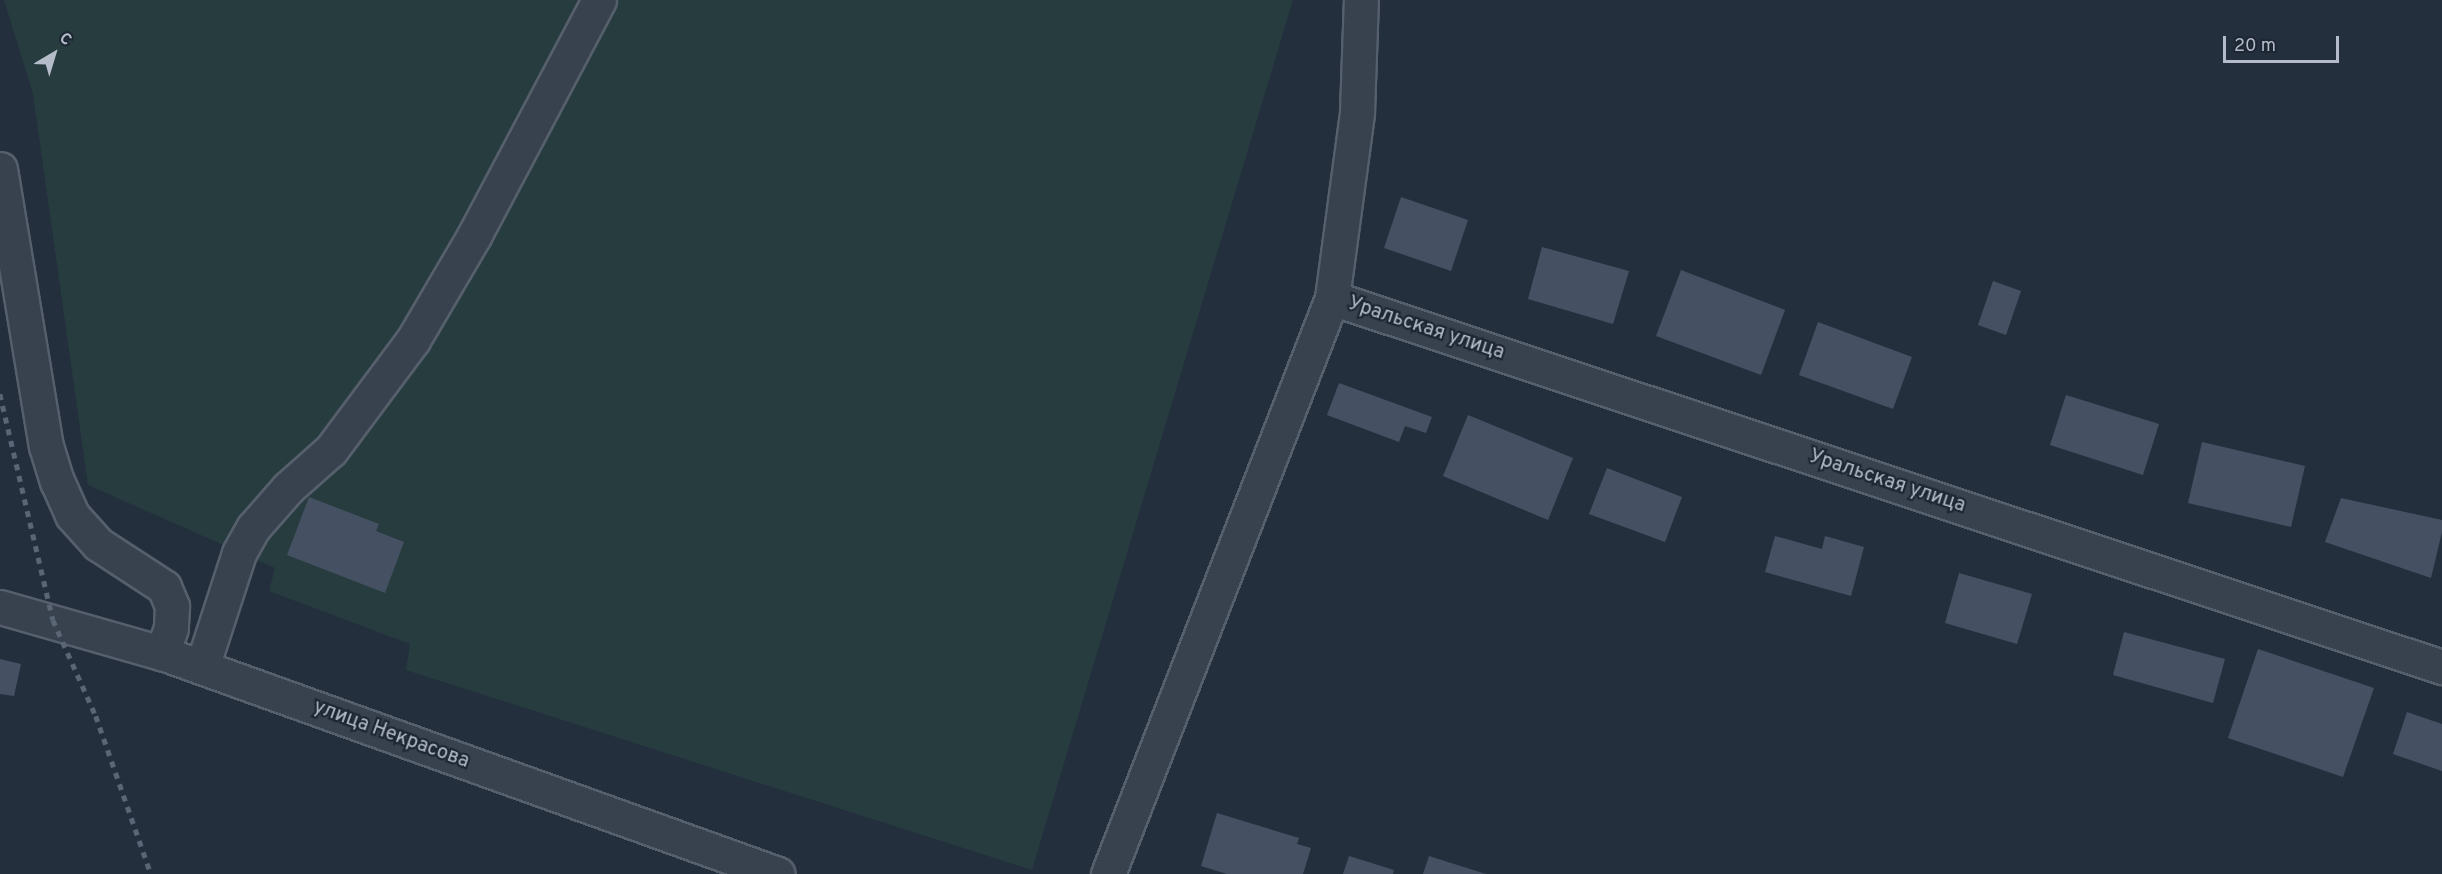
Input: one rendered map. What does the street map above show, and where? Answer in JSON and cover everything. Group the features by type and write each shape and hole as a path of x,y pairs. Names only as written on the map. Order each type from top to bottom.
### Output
{"street":[{"path":"202,667 239,553 253,528 288,488 331,450 413,340 474,237 599,0"},
{"path":"1108,874 1332,298 1357,112 1361,0"},
{"path":"0,169 46,446 57,481 72,515 98,544 164,587 172,606 171,628 162,653"},
{"name":"Уральская улица","path":"1332,298 2442,667"},
{"name":"улица Некрасова","path":"0,607 162,653 778,874"}],"green space":[{"path":"4,0 1293,0 1032,870 406,670 410,644 269,591 275,568 88,485 33,94"}],"building":[{"path":"1401,197 1468,220 1451,271 1384,248"},
{"path":"1542,247 1629,271 1613,324 1528,299"},
{"path":"1681,270 1785,310 1761,375 1656,336"},
{"path":"1993,281 2021,291 2006,335 1978,325"},
{"path":"1818,322 1912,357 1893,409 1799,375"},
{"path":"1339,383 1432,417 1426,433 1405,426 1399,442 1327,415"},
{"path":"2066,395 2159,424 2143,475 2050,445"},
{"path":"1468,415 1573,458 1548,520 1443,476"},
{"path":"2202,442 2305,466 2291,527 2188,503"},
{"path":"1607,468 1682,497 1665,542 1589,514"},
{"path":"309,497 379,524 376,531 404,542 385,593 287,555"},
{"path":"2341,498 2442,520 2442,532 2431,578 2325,542"},
{"path":"1775,536 1822,549 1825,536 1864,547 1851,596 1765,572"},
{"path":"1959,573 2032,594 2017,644 1945,623"},
{"path":"2124,632 2225,659 2213,703 2113,675"},
{"path":"2258,649 2374,688 2343,777 2228,738"},
{"path":"0,659 21,664 14,696 0,694"},
{"path":"2407,712 2442,724 2442,771 2393,754"},
{"path":"1217,813 1299,838 1297,844 1311,848 1303,874 1227,874 1201,866"},
{"path":"1349,856 1394,870 1393,874 1343,874"},
{"path":"1429,856 1486,874 1423,874"}],"railway":[{"path":"0,394 53,620 96,716 151,874"}]}
